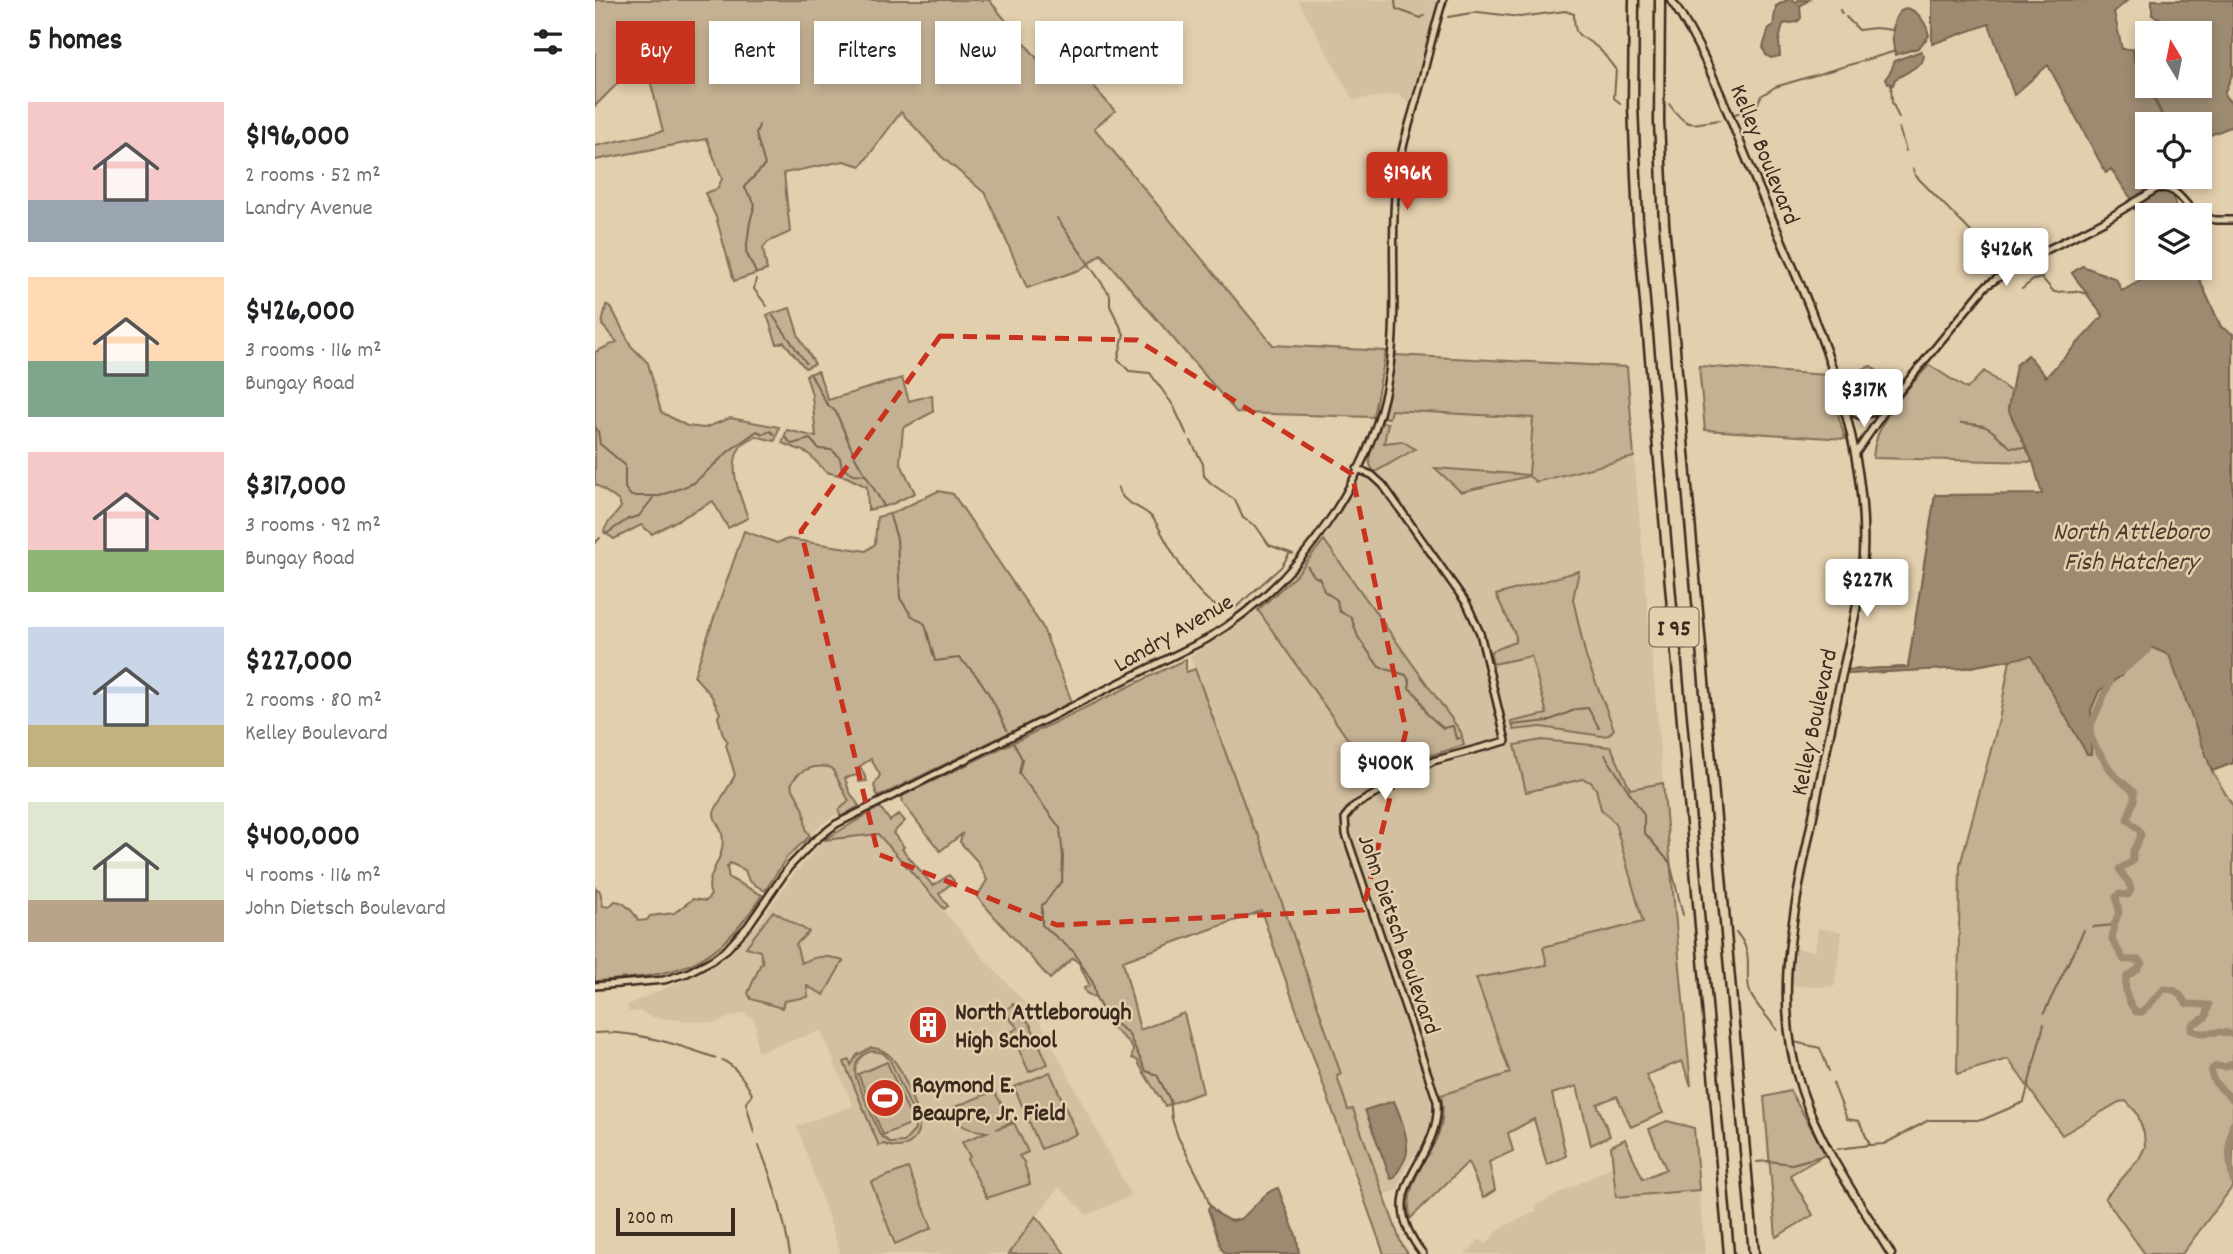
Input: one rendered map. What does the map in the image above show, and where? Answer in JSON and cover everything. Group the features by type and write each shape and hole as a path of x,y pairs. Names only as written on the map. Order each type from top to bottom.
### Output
{"highway":[{"name":"I 95","path":"1635,0 1633,120 1639,236 1729,1254"},
{"name":"I 95","path":"1660,0 1658,108 1664,223 1754,1254"}],"main road":[{"name":"Kelley Boulevard","path":"1673,2 1697,39 1824,347 1845,409 1856,453 1863,506 1860,582 1799,885 1789,954 1786,1005 1792,1054 1809,1110 1828,1148 1891,1254"}],"street":[{"name":"Landry Avenue","path":"595,986 664,980 704,964 727,949 739,937 789,867 814,841 836,824 1216,633 1261,600 1301,559 1327,525 1357,469 1381,409 1392,349 1394,209 1398,167 1443,0"},
{"path":"1856,453 1886,408 1975,298 2007,271 2103,221 2156,189 2165,187 2174,190 2186,203"},
{"path":"2212,219 2233,220"},
{"path":"1845,409 1861,416 1886,408"},
{"name":"John Dietsch Boulevard","path":"1357,469 1371,475 1383,485 1467,604 1480,633 1506,741 1433,761 1354,806 1345,817 1346,834 1437,1101 1438,1114 1432,1140 1410,1175 1403,1203 1406,1226 1423,1254"}],"highlighted area":[{"path":"940,336 1137,340 1352,474 1406,731 1363,910 1057,925 878,854 801,531"}],"shaded area":[{"path":"595,0 989,0 1006,21 935,21 935,84 1021,84 1021,39 1035,56 1035,84 1091,84 1115,111 1094,128 1273,345 1386,351 1373,417 1237,413 1101,254 1082,269 1027,288 986,194 942,157 901,112 861,166 844,161 784,173 790,232 768,242 763,248 767,270 734,281 716,217 705,193 717,189 722,179 707,139 595,160 595,146 663,131 651,84 695,84 695,21 616,21 617,84 595,106"},
{"path":"1298,0 1438,0 1409,104 1399,94 1353,100"},
{"path":"2082,266 2116,279 2121,291 2156,280 2199,280 2221,327 2233,334 2233,763 2212,771 2233,806 2233,1186 2182,1254 2145,1254 2105,1198 2139,1159 2145,1147 2144,1133 2137,1113 2126,1101 2119,1102 2062,1135 2008,1059 1957,1074 1960,865 1999,720 2010,660 1964,668 1846,674 1847,670 1908,667 1935,495 1999,618 2104,318 2072,273"},
{"path":"606,305 612,309 631,346 648,363 661,412 687,426 705,428 730,418 779,427 775,441 755,436 742,445 737,454 736,482 748,518 728,528 713,501 652,534 641,525 614,539 604,532 621,507 619,501 595,484 595,352 617,342 602,325"},
{"path":"790,308 799,337 815,364 805,368 784,342 777,344 767,315"},
{"path":"1395,355 1627,367 1634,457 1536,482 1529,476 1461,492 1435,468 1529,475 1533,418 1391,410 1389,418 1383,417"},
{"path":"1929,365 1967,389 1984,371 2011,392 2008,409 2033,462 1873,458 1879,431 1885,419 1901,396"},
{"path":"1699,366 1827,375 1845,439 1705,430"},
{"path":"1871,366 1898,388 1875,410 1860,414 1848,405 1839,378"},
{"path":"818,371 828,400 902,378 909,401 932,395 933,412 903,428 900,462 915,493 890,505 868,510 867,487 847,477 826,472 808,453 782,443 787,430 816,437 812,395 806,375"},
{"path":"1390,410 1533,417 1530,475 1536,482 1634,457 1675,915 1544,947 1548,965 1510,1074 1432,1099 1431,1121 1426,1140 1404,1170 1398,1190 1384,1195 1353,1110 1348,1111 1337,1076 1341,1075 1190,656 1258,610 1379,784 1429,756 1463,746 1460,732 1324,540 1358,481 1414,449 1402,441 1384,443"},
{"path":"1381,422 1388,423 1384,443 1402,441 1415,449 1375,472 1369,462"},
{"path":"938,491 953,494 1042,626 1072,702 878,797 874,786 880,775 871,759 860,766 867,781 859,782 857,775 845,778 849,791 859,806 840,817 839,810 849,801 832,768 814,767 802,772 791,785 804,810 806,830 810,836 787,857 765,891 749,881 745,870 730,863 727,867 729,878 762,895 727,939 692,964 672,971 595,981 596,888 600,891 603,906 609,907 615,901 622,903 632,911 638,921 647,920 650,916 674,913 693,899 706,901 711,895 709,884 723,842 714,813 735,775 726,745 728,742 718,717 720,713 711,695 694,676 744,531 777,543 788,539 866,551 875,544 877,517 893,513"},
{"path":"1324,540 1461,732 1464,745 1429,756 1379,784 1258,610 1296,575"},
{"path":"1579,571 1573,599 1586,657 1614,729 1609,735 1602,736 1541,727 1514,730 1511,722 1547,714 1531,656 1493,664 1490,652 1515,642 1516,636 1496,595"},
{"path":"1186,659 1186,672 1195,669 1253,828 1259,836 1341,1074 1337,1076 1348,1110 1353,1109 1401,1243 1408,1254 1384,1254 1261,911 1123,961 1140,1030 1184,1013 1203,1092 1165,1106 1137,1060 1132,1058 1133,1049 1109,1025 1096,998 1086,993 1084,988 1090,986 1079,963 1073,958 1050,979 977,897 987,880 977,861 960,842 962,834 940,851 903,803 902,797 906,794"},
{"path":"1542,740 1611,747 1630,789 1663,783 1691,1086 1682,1061 1646,1075 1663,1113 1631,1127 1617,1096 1597,1104 1610,1136 1591,1145 1577,1086 1552,1094 1566,1156 1547,1165 1534,1119 1508,1133 1513,1151 1489,1162 1495,1190 1483,1198 1468,1162 1410,1219 1409,1200 1413,1185 1440,1130 1441,1095 1510,1073 1476,978 1547,965 1543,947 1643,922 1615,823 1601,809 1596,789 1591,782 1583,779 1526,792 1515,745"},
{"path":"807,768 832,768 850,801 810,836 806,830 806,820 790,785 800,772"},
{"path":"880,807 890,821 899,814 905,821 893,833 904,847 902,849 933,886 949,875 954,881 939,894 948,906 944,909 878,834 824,840"},
{"path":"878,834 986,961 1036,1014 1131,1196 1087,1215 1059,1187 1009,1254 838,1254 840,1252 797,1126 853,1106 821,1031 757,1052 755,1020 743,1013 714,1023 651,1017 640,1011 628,1013 627,1005 700,973 729,955 757,925 794,874 824,840"},
{"path":"773,911 809,932 796,944 801,963 821,957 843,961 824,995 807,986 808,997 784,1001 782,1008 751,999 748,993 763,963 760,951 746,947"},
{"path":"1818,928 1842,932 1834,987 1791,986 1793,948 1815,951"},
{"path":"1013,1004 1030,1024 1048,1064 1029,1072 1011,1032 1018,1028 1004,1012"},
{"path":"871,1048 881,1050 889,1055 902,1073 919,1124 915,1137 906,1145 879,1146 844,1062 849,1060 851,1065 857,1055","holes":["873,1051 883,1053 890,1060 915,1117 915,1130 904,1142 891,1143 880,1135 856,1078 855,1068 861,1057"]},
{"name":"Raymond E. Beaupre, Jr. Field","path":"887,1062 913,1123 883,1135 858,1074"},
{"path":"1050,1072 1077,1134 1041,1149 1014,1087"},
{"path":"994,1091 1012,1122 996,1129 1014,1123 1028,1152 1019,1156 1024,1162 1030,1184 987,1198 967,1159 970,1157 962,1142 987,1132 965,1127 952,1108"},
{"path":"1790,1091 1826,1154 1790,1175 1813,1215 1776,1237 1764,1097"},
{"path":"1667,1121 1694,1128 1699,1190 1616,1197 1611,1146 1625,1139 1643,1179 1666,1169 1649,1129"},
{"path":"1613,1166 1616,1197 1699,1190 1705,1254 1465,1254 1480,1239 1486,1244 1501,1228 1537,1211 1535,1206"},
{"path":"908,1168 932,1228 895,1244 871,1182"},
{"path":"1036,1216 1065,1254 1009,1254"}],"water":[{"path":"1787,0 1796,3 1798,0 1809,0 1800,6 1801,18 1797,22 1783,24 1779,41 1780,56 1771,58 1766,55 1763,47 1769,28 1773,26 1776,6"},
{"path":"1932,0 2128,0 2114,12 2122,49 2133,49 2135,98 2153,98 2160,112 2135,112 2135,189 2151,189 2132,200 2111,169 2106,173 2048,65 2014,95 1989,24 1932,44"},
{"path":"2152,0 2233,0 2233,73 2225,96 2233,105 2233,126 2212,134 2212,112 2161,112 2154,98 2212,98 2212,21 2162,21 2152,15"},
{"path":"1906,8 1921,18 1929,36 1918,48 1895,55 1894,22"},
{"path":"1921,51 1924,56 1922,62 1895,79 1893,85 1888,83 1886,78 1894,61"},
{"path":"2158,193 2173,195 2175,203 2141,203"},
{"name":"North Attleboro Fish Hatchery","path":"2082,266 2116,279 2122,291 2141,280 2199,280 2221,327 2233,334 2233,763 2212,771 2169,655 2148,646 2121,676 2099,691 2091,710 2091,754 2087,754 2031,656 1964,668 1846,674 1847,670 1908,667 1935,495 2042,494 2033,462 2008,409 2016,365 2028,355 2046,377 2103,316 2072,273"},
{"path":"1394,1101 1405,1133 1407,1152 1402,1165 1391,1179 1365,1110"},
{"path":"1278,1188 1297,1238 1299,1254 1227,1254 1222,1250 1209,1207 1230,1221 1237,1220 1270,1191"}],"waterway":[{"path":"1395,0 1396,9 1421,18 1424,16"},
{"path":"1840,10 1842,14"},
{"path":"1448,17 1478,12 1520,17 1565,11 1574,14 1577,33 1601,50 1616,70 1614,98 1620,103"},
{"path":"1846,17 1859,30 1893,30"},
{"path":"1735,114 1756,107 1761,96 1775,87 1896,51"},
{"path":"2128,69 2135,65"},
{"path":"1891,85 1892,102 1899,118"},
{"path":"1669,104 1685,122 1695,124 1720,120"},
{"path":"756,273 746,252 755,204 744,187 765,165 756,134 759,125"},
{"path":"1899,128 1906,151"},
{"path":"1913,169 1915,175 1975,236 1986,259 1999,271"},
{"path":"1057,218 1110,295 1110,306 1124,334 1118,359 1129,371 1150,373 1173,405 1187,435"},
{"path":"2022,289 2033,280 2042,278 2054,292 2076,291 2087,294"},
{"path":"756,279 754,289 767,306"},
{"path":"773,316 806,363"},
{"path":"811,375 826,403 836,412 855,457 884,506"},
{"path":"1961,423 1984,426 2010,447 2026,448"},
{"path":"595,426 600,444 625,465 625,488 631,496 660,496 694,483 729,451 757,431 763,434 770,431 774,434"},
{"path":"786,438 792,444 810,439 819,449 832,450 840,458 842,468 853,474 865,475"},
{"path":"1191,441 1203,464 1204,476 1235,500 1243,518 1256,526 1269,545 1293,554"},
{"path":"1118,487 1124,498 1155,521 1177,561 1198,590 1210,602 1222,608 1234,609 1281,567 1290,553"},
{"path":"606,534 628,519 639,516 653,498"},
{"path":"890,516 897,539 900,598 911,615 925,624 935,661 959,658 987,691 1007,730"},
{"path":"595,543 600,538"},
{"path":"1307,566 1314,576 1320,579 1324,591 1337,600 1339,611 1351,617 1358,637 1379,667 1406,675 1410,682 1409,688 1418,696 1427,714 1443,728 1453,726 1456,739 1460,738"},
{"path":"2121,672 2148,650 2148,645 2141,643"},
{"path":"2110,682 2090,727 2095,746 2113,774 2134,792 2134,801 2127,819 2141,835 2133,851 2133,861 2119,869 2131,890 2128,895 2119,894 2116,897 2119,912 2112,940 2124,960 2140,960 2142,963 2127,976 2125,986 2128,999 2136,1012 2142,1012 2164,989 2172,990 2187,1004 2209,1005 2206,1017 2192,1025 2191,1030 2233,1035"},
{"path":"1513,725 1548,721 1577,709 1588,708 1599,728"},
{"path":"1014,744 1022,759 1019,773 1060,828 1062,882 1042,905 1042,925 1074,952 1093,983 1096,998 1106,1017 1128,1033 1146,1071 1157,1075 1170,1100 1178,1137 1210,1206"},
{"path":"1605,755 1644,815 1644,832 1670,863 1683,915"},
{"path":"2093,927 2114,925"},
{"path":"2044,1013 2084,930"},
{"path":"1736,932 1748,957 1751,995 1777,1030"},
{"path":"1833,1083 1847,1119 1859,1121 1870,1145 1884,1144 1929,1120 1982,1120 2024,1102 2044,1024"},
{"path":"595,1033 640,1036 716,1058"},
{"path":"1794,1042 1820,1048 1829,1071"},
{"path":"722,1060 736,1070 752,1094 746,1103 754,1133"},
{"path":"2233,1063 2212,1069 2215,1082 2233,1100"},
{"path":"2233,1123 2230,1137 2233,1180"},
{"path":"1837,1149 1870,1145"},
{"path":"759,1146 778,1199 790,1254"},
{"path":"1757,1162 1792,1164 1825,1155"}],"place":[{"name":"North Attleborough High School","path":"928,1025"},
{"name":"Raymond E. Beaupre, Jr. Field","path":"885,1098"}]}
